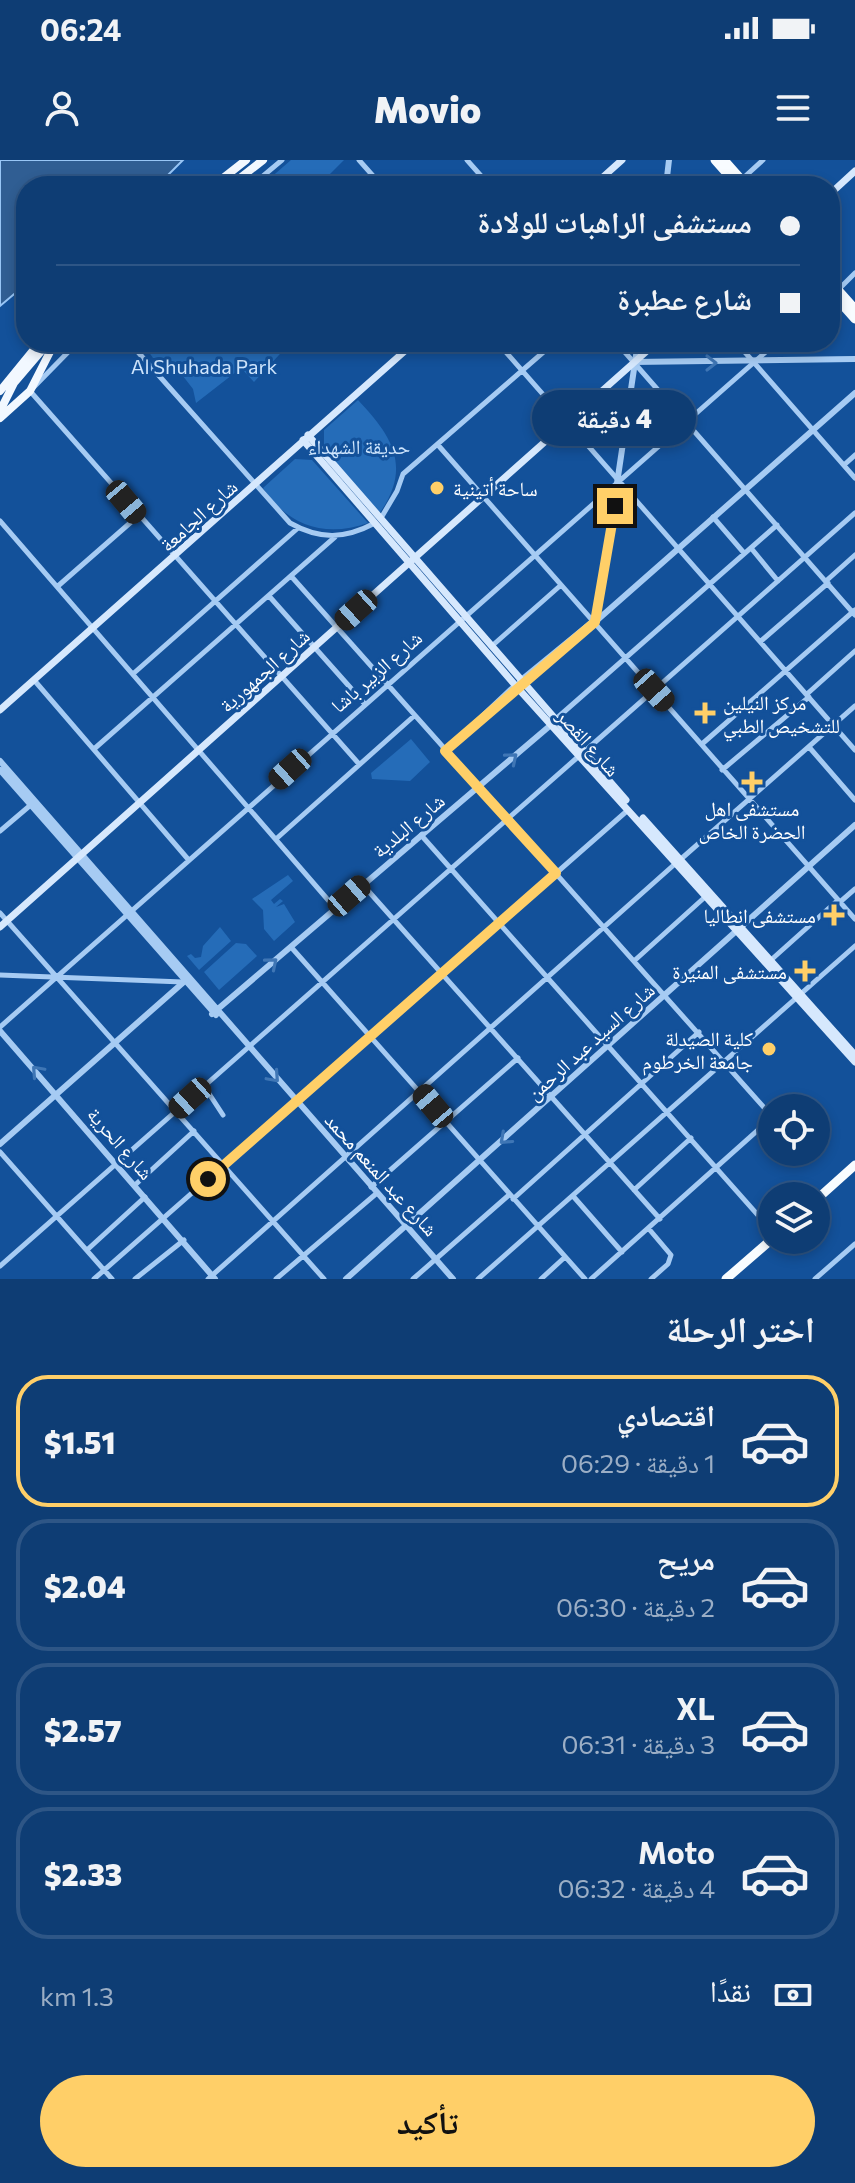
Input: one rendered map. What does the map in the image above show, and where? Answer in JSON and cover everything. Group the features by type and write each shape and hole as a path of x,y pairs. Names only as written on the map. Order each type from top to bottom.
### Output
{"highway":[{"path":"715,160 731,176"},
{"path":"840,301 855,319"},
{"path":"830,1189 855,1165"},
{"path":"830,1192 855,1171"},
{"path":"726,1279 758,1252"},
{"path":"732,1279 758,1254"}],"main road":[{"path":"226,176 246,160"},
{"path":"243,176 263,160"},
{"path":"604,176 622,160"},
{"path":"840,185 855,171"},
{"path":"0,391 32,352"},
{"path":"0,411 14,383 40,352"},
{"path":"0,418 30,391 50,352"},
{"name":"شارع الجامعة","path":"0,710 404,352"},
{"name":"شارع الجمهورية","path":"4,924 645,352"},
{"name":"شارع القصر","path":"306,438 519,686 554,721 737,929 771,960 855,1062"},
{"name":"شارع القصر","path":"462,617 493,645 519,686"},
{"name":"شارع القصر","path":"582,753 628,809 679,861 705,897 855,1055"}],"street":[{"path":"263,176 282,160"},
{"path":"359,160 373,176"},
{"path":"467,160 481,176"},
{"path":"747,176 763,160"},
{"path":"840,287 855,273"},
{"path":"68,352 30,391 359,764"},
{"path":"138,352 282,516 298,528 335,537"},
{"path":"506,352 855,750"},
{"path":"94,749 335,537 378,520 397,491 403,474 544,352"},
{"path":"624,352 854,612 702,744"},
{"path":"595,620 633,394 636,352"},
{"path":"744,352 855,478"},
{"name":"شارع الزبير باشا","path":"0,1029 187,858 765,352"},
{"path":"633,362 752,363 855,359"},
{"path":"445,751 855,393"},
{"path":"438,445 595,620 748,802 855,919"},
{"path":"844,465 855,455"},
{"path":"0,1266 855,513"},
{"path":"58,586 138,516"},
{"path":"713,517 744,553"},
{"path":"0,521 335,908"},
{"path":"554,721 777,525"},
{"path":"134,673 298,528"},
{"path":"750,548 778,581"},
{"path":"761,641 855,555"},
{"path":"291,576 725,1061 769,1116 716,1168 591,1279"},
{"path":"493,645 561,585"},
{"path":"269,596 364,703"},
{"path":"722,770 855,651"},
{"path":"34,680 187,858"},
{"path":"211,1278 855,706"},
{"path":"276,839 414,716"},
{"name":"شارع البلدية","path":"216,1011 554,721"},
{"path":"809,747 855,800"},
{"name":"شارع عبد المنعم محمد","path":"0,761 33,803 453,1279"},
{"name":"شارع عبد المنعم محمد","path":"0,770 33,803"},
{"path":"0,831 33,803"},
{"path":"94,1279 628,809"},
{"name":"شارع السيد عبد الرحمن","path":"346,1279 855,825"},
{"path":"420,835 758,1215"},
{"path":"363,884 660,1219"},
{"path":"771,960 855,889"},
{"path":"634,961 705,897"},
{"path":"0,913 4,924 57,976 324,1279"},
{"path":"478,1279 855,946"},
{"path":"291,947 585,1279"},
{"path":"0,975 187,979"},
{"path":"0,1144 187,979"},
{"name":"شارع الحرية","path":"0,1029 184,1240 211,1278"},
{"path":"413,1279 699,1032"},
{"path":"276,1279 518,1058"},
{"path":"204,1086 223,1115"},
{"path":"135,1185 194,1131"},
{"path":"634,1190 691,1138"},
{"path":"0,1152 112,1279"},
{"path":"573,1196 622,1252"},
{"path":"87,1250 146,1197"},
{"path":"649,1228 671,1255 668,1264 651,1279"},
{"path":"135,1279 184,1240"},
{"path":"815,1279 855,1244"},
{"path":"541,1279 565,1257"}],"green space":[{"path":"291,160 344,160 328,176 273,176"},
{"name":"Al Shuhada Park","path":"149,352 282,352 254,382 241,368 196,403 193,389 169,358 153,358"},
{"name":"حديقة الشهداء","path":"358,400 381,427 394,453 395,482 379,514 324,449 324,430"},
{"name":"حديقة الشهداء","path":"295,459 312,460 368,523 322,529 296,520 284,512 263,488"},
{"path":"411,739 430,762 410,781 372,779 371,773"},
{"path":"288,875 293,881 271,900 274,904 280,899 283,901 276,907 284,904 295,922 274,941 264,929 263,910 252,899"},
{"path":"220,927 231,941 199,970 187,956 201,957 203,946"},
{"path":"236,943 246,944 257,956 219,990 204,972"}],"shaded area":[{"path":"0,160 183,160 167,176 16,176 16,292 0,306"}],"place":[{"name":"ساحة أتينية","path":"437,488"},
{"name":"مركز النيلين للتشخيص الطبي","path":"705,713"},
{"name":"مستشفى اهل الحضرة الخاص","path":"752,782"},
{"name":"مستشفى انطاليا","path":"834,915"},
{"name":"مستشفى المنيرة","path":"805,971"},
{"name":"كلية الصيدلة جامعة الخرطوم","path":"769,1049"}],"route":[{"path":"208,1179 556,873 445,751 595,622 615,506"}]}
